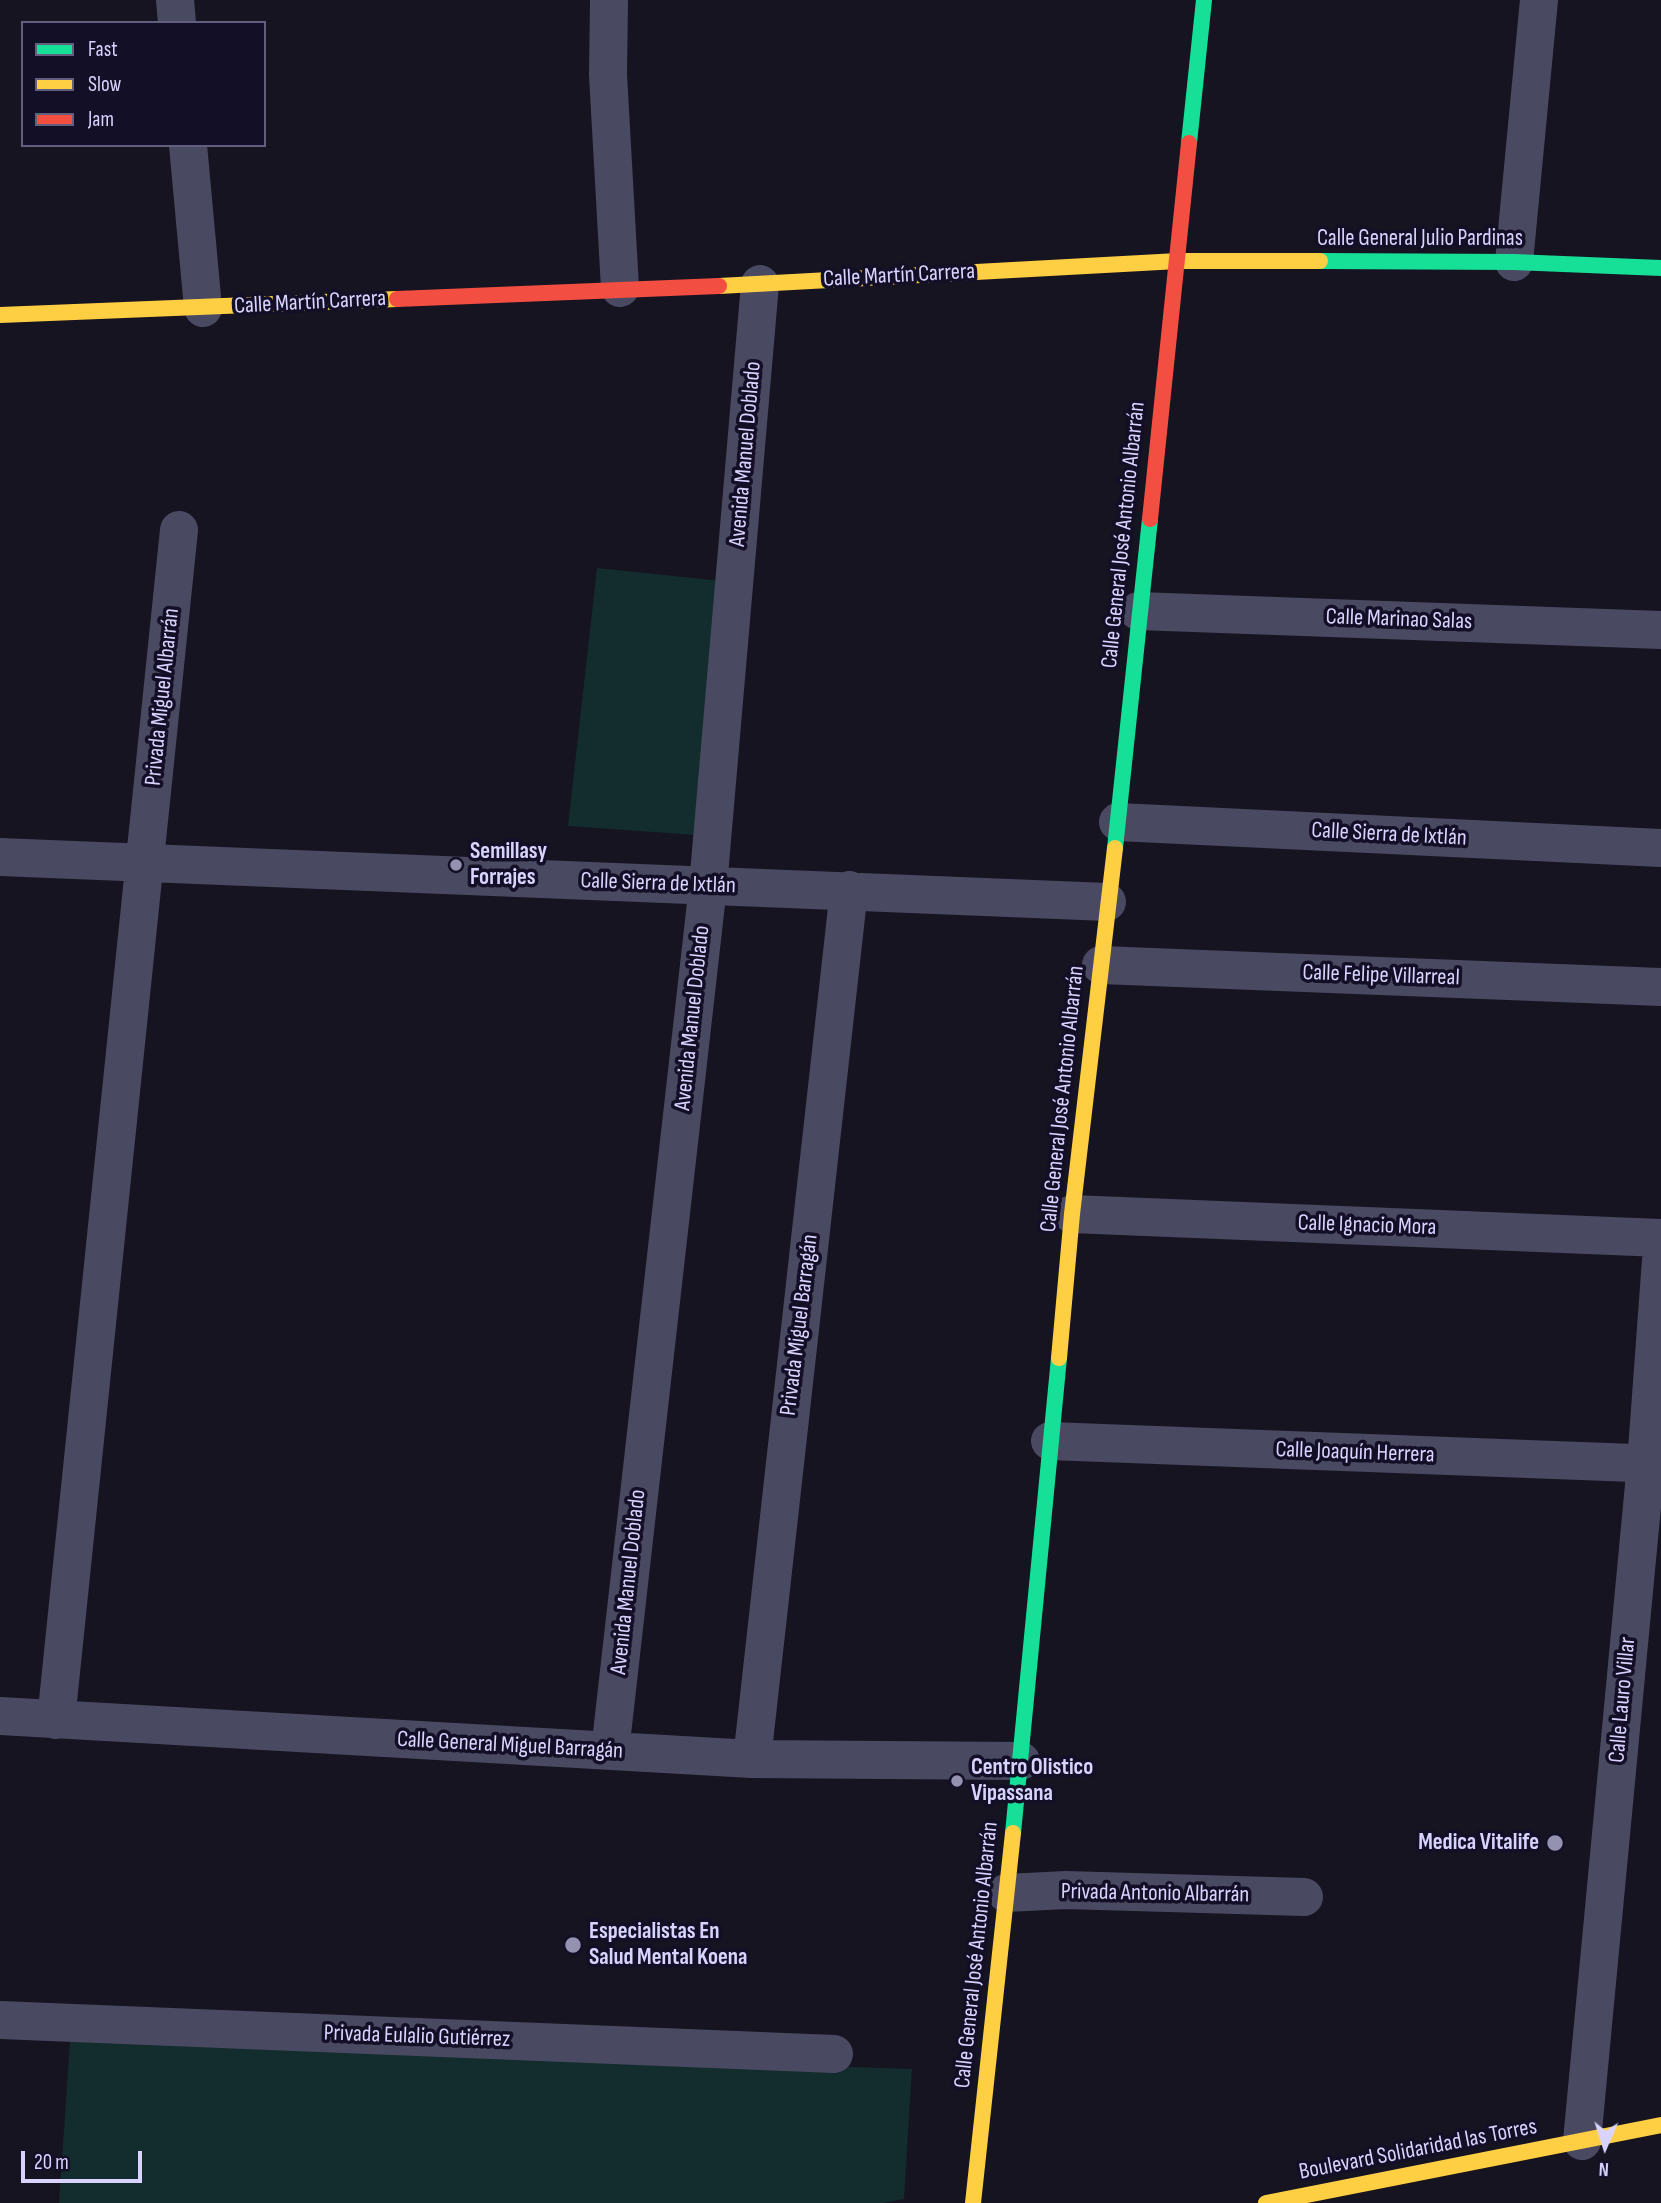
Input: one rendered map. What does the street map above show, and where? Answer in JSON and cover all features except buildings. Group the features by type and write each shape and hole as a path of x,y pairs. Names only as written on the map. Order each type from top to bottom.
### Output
{"street":[{"path":"175,0 177,21"},
{"path":"610,0 608,75 620,288"},
{"name":"Calle General José Antonio Albarrán","path":"973,2203 1021,1761 1072,1214 1118,822 1204,0"},
{"path":"1514,262 1539,0"},
{"path":"188,147 202,308"},
{"name":"Calle Martín Carrera","path":"0,315 760,284 1178,261"},
{"name":"Calle General Julio Pardinas","path":"1178,261 1514,262 1661,268"},
{"name":"Avenida Manuel Doblado","path":"610,1751 708,886 760,284"},
{"name":"Privada Miguel Albarrán","path":"56,1720 147,863 179,530"},
{"name":"Calle Marinao Salas","path":"1138,611 1661,630"},
{"name":"Calle Sierra de Ixtlán","path":"1118,822 1661,848"},
{"name":"Calle Sierra de Ixtlán","path":"0,857 1107,902"},
{"name":"Privada Miguel Barragán","path":"752,1759 849,890"},
{"name":"Calle Felipe Villarreal","path":"1101,965 1661,987"},
{"name":"Calle Ignacio Mora","path":"1072,1214 1661,1238"},
{"name":"Calle Lauro Villar","path":"1582,2141 1653,1464 1661,1260"},
{"name":"Calle Joaquín Herrera","path":"1050,1441 1653,1464"},
{"name":"Calle General Miguel Barragán","path":"0,1716 752,1759 1021,1761"},
{"name":"Privada Antonio Albarrán","path":"1006,1892 1066,1890 1304,1897"},
{"name":"Privada Eulalio Gutiérrez","path":"0,2020 834,2054"},
{"name":"Boulevard Solidaridad las Torres","path":"1266,2203 1661,2126"}],"green space":[{"path":"597,568 722,581 696,835 568,826"},
{"path":"70,2040 912,2069 904,2199 883,2203 59,2203"}],"traffic: fast":[{"path":"1189,143 1204,0"},
{"path":"1320,261 1514,262 1661,268"},
{"path":"1115,848 1150,519"},
{"path":"1013,1833 1059,1358"}],"traffic: slow":[{"path":"719,286 1178,261 1320,261"},
{"path":"0,315 397,299"},
{"path":"1059,1358 1072,1214 1115,848"},
{"path":"973,2203 1013,1833"},
{"path":"1266,2203 1661,2125"}],"traffic: jam":[{"path":"1150,519 1189,143"},
{"path":"397,299 719,286"}],"place":[{"name":"Semillasy Forrajes","path":"456,865"},
{"name":"Centro Olistico Vipassana","path":"957,1781"},
{"name":"Medica Vitalife","path":"1555,1843"},
{"name":"Especialistas En Salud Mental Koena","path":"573,1945"}]}
